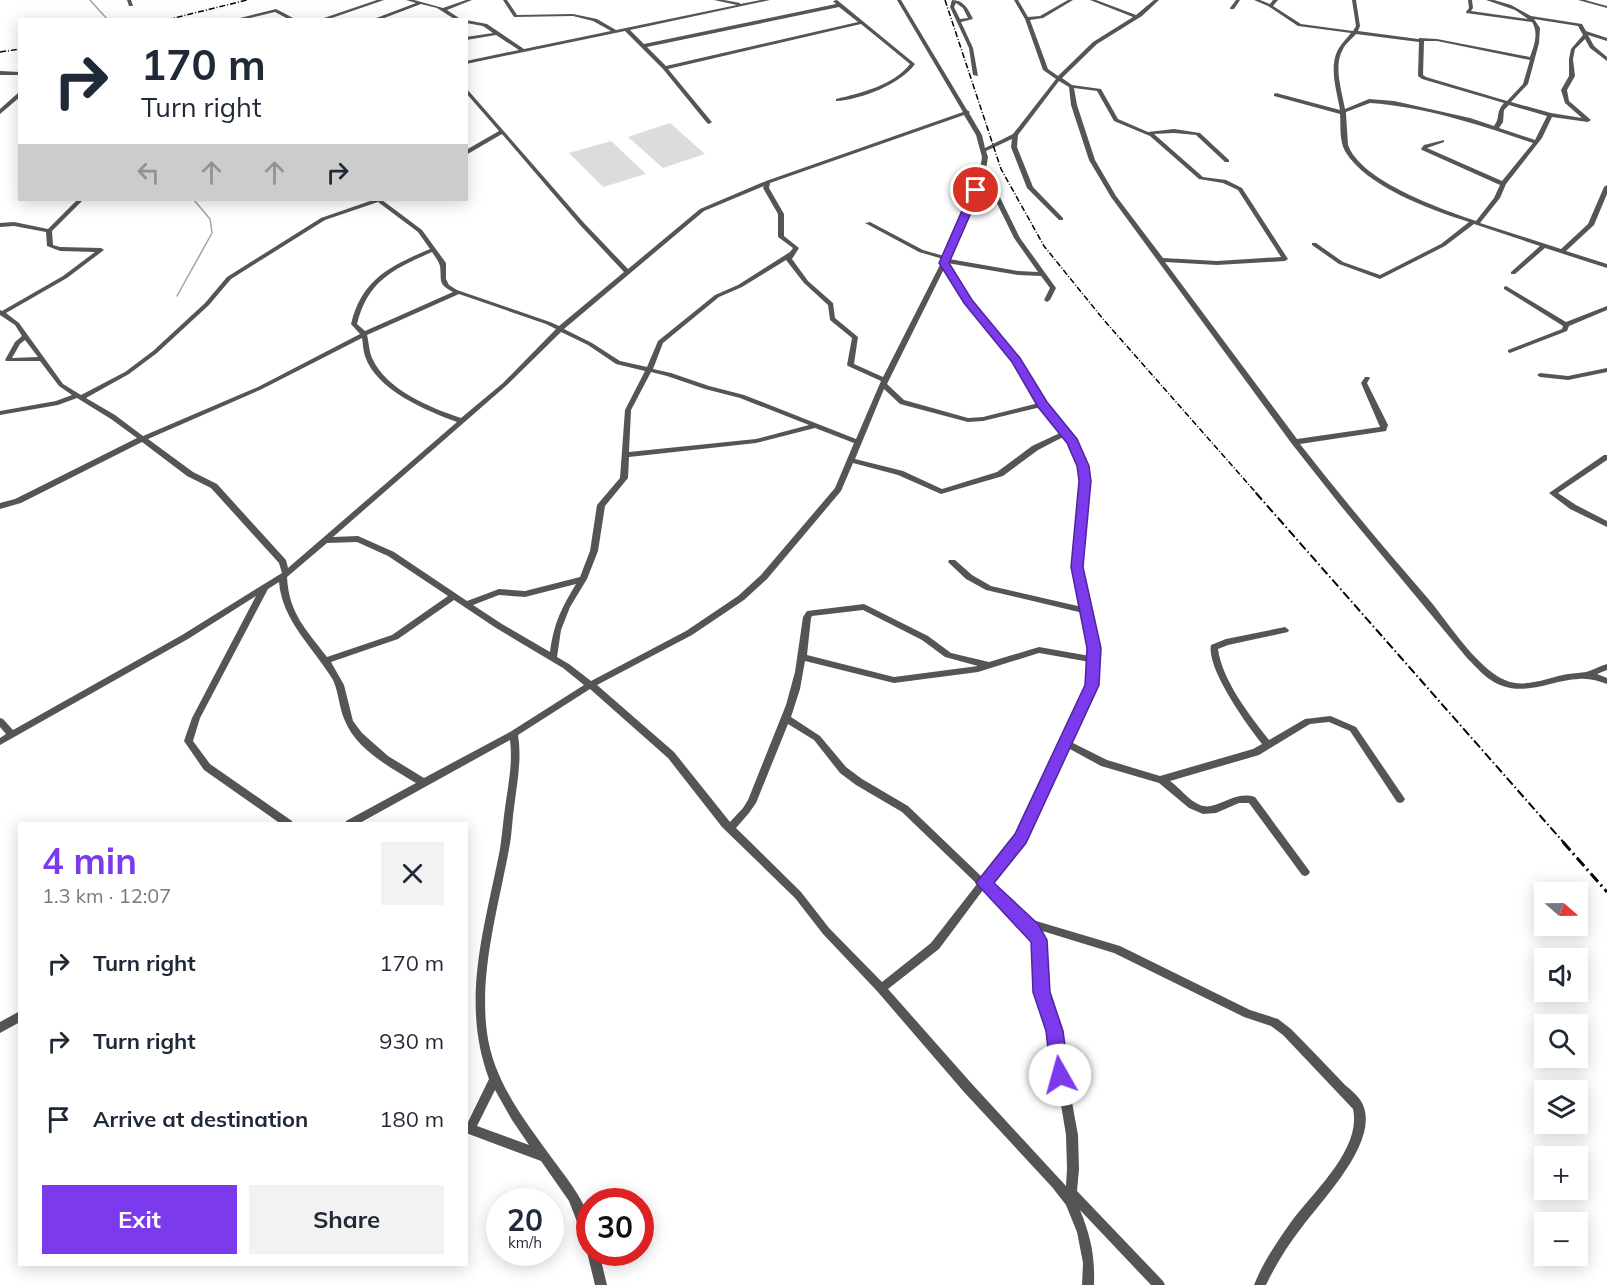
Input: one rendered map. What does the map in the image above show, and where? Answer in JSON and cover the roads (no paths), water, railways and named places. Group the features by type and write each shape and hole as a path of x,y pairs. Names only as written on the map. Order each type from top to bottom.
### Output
{"street":[{"path":"326,18 382,0"},
{"path":"408,0 444,9 457,18"},
{"path":"444,9 470,0"},
{"path":"505,0 516,16 573,15 595,20 615,32"},
{"path":"716,0 741,5"},
{"path":"468,63 768,0"},
{"path":"834,0 912,63 913,67 868,93 838,100"},
{"path":"353,822 513,735 590,685 688,633 741,598 764,577 828,504 838,489 884,382 945,260 984,170 984,150 967,112 899,0"},
{"path":"958,21 971,19 964,6 954,0 952,7 958,21 972,51 976,75"},
{"path":"1016,0 1027,19 1046,70 1071,86 1099,90 1116,120 1148,133 1201,178 1224,181 1240,189 1285,259 1217,263 1161,260"},
{"path":"1027,19 1041,17 1071,0"},
{"path":"1092,0 1137,17"},
{"path":"984,150 1015,135 1059,78 1095,43 1137,17 1156,0"},
{"path":"1232,8 1238,0"},
{"path":"1256,0 1269,5 1299,25 1444,41 1532,59"},
{"path":"1269,5 1276,0"},
{"path":"1354,0 1358,26 1337,57 1336,77 1344,112 1346,150 1358,164 1383,182 1415,199 1475,222 1607,266"},
{"path":"1470,0 1471,8 1468,12 1535,21"},
{"path":"1488,0 1504,4 1530,16 1580,26 1592,47 1607,60"},
{"path":"1580,0 1607,7"},
{"path":"379,18 422,3"},
{"path":"643,46 840,5"},
{"path":"242,18 276,10 291,18"},
{"path":"1495,129 1501,120 1501,110 1525,84 1538,32 1535,21 1530,16"},
{"path":"468,21 483,24 522,50"},
{"path":"665,68 861,23"},
{"path":"626,29 665,68 709,122"},
{"path":"468,39 498,33"},
{"path":"1421,40 1420,75 1424,78 1550,115 1588,120 1567,102 1564,90 1572,76 1573,49 1584,34"},
{"path":"1584,34 1607,40"},
{"path":"0,73 18,74"},
{"path":"1071,86 1074,105 1097,170 1113,196 1295,442 1370,538 1466,651 1496,679 1510,686 1589,674 1607,667"},
{"path":"468,91 501,132 628,273"},
{"path":"1276,95 1344,112 1364,102 1377,101 1422,109 1536,141"},
{"path":"0,112 18,96"},
{"path":"0,742 265,589 285,575 505,384 560,329 702,210 768,182 967,112"},
{"path":"1314,244 1341,263 1380,277 1443,244 1475,222 1497,198 1503,184 1536,141 1550,115"},
{"path":"1148,133 1174,131 1198,134 1227,161"},
{"path":"468,152 501,132"},
{"path":"1015,135 1014,147 1030,188 1061,219"},
{"path":"1442,141 1426,146 1425,149 1503,184"},
{"path":"984,170 1017,238 1053,288 1047,300"},
{"path":"553,657 557,630 566,607 583,579 594,551 601,506 624,478 627,455 626,418 664,338 717,296 740,286 791,254 796,248 781,237 782,217 766,188 768,182"},
{"path":"1563,250 1591,225 1603,205 1607,187"},
{"path":"79,201 49,231 48,243 53,248 98,248 101,252 65,277 1,313 17,324 61,385 142,438 190,474 214,486 283,562 285,575 283,594 294,621 339,681 352,728 401,770 425,783"},
{"path":"354,201 361,206"},
{"path":"0,413 58,403 79,396 127,373 155,352 207,304 229,278 322,219 375,201"},
{"path":"379,201 420,231 443,263 443,279 446,286 527,314 590,344 618,363 742,396 858,442"},
{"path":"868,223 921,251 945,260 1018,273 1041,274"},
{"path":"0,225 14,224 49,231"},
{"path":"1513,273 1545,245"},
{"path":"432,250 394,266 370,288 367,297 356,309 354,323 364,335 366,355 370,362 398,390 423,406 462,422"},
{"path":"791,254 789,260 806,282 831,304 832,319 855,337 849,365 884,382 902,402 968,420 983,419 1042,404"},
{"path":"881,988 936,946 1021,839 1092,685 1095,660 1077,567 1085,481 1077,448 1042,404 1016,361 967,301 945,260"},
{"path":"1506,288 1566,325"},
{"path":"0,506 18,501 142,438 253,391 364,335 459,292"},
{"path":"1510,351 1565,330 1566,325 1607,308"},
{"path":"1596,313 1607,317"},
{"path":"26,336 17,343 9,360 17,362 42,359"},
{"path":"1540,375 1568,378 1607,370"},
{"path":"1295,442 1384,429 1364,383 1367,378"},
{"path":"627,455 756,441 813,426"},
{"path":"850,460 900,473 940,492 1000,474 1035,448 1066,433"},
{"path":"1607,458 1553,494 1607,524"},
{"path":"327,540 358,539 371,544 553,657 590,685 681,765 730,828 798,895 826,931 881,988 1070,1197 1159,1285"},
{"path":"283,562 302,562"},
{"path":"952,562 969,577 989,588 1086,611"},
{"path":"466,604 499,592 525,594 583,579"},
{"path":"265,589 201,709 188,741 207,766 286,822"},
{"path":"325,661 403,633 454,596"},
{"path":"730,828 752,804 794,700 808,615 860,606 868,608 925,638 948,655 987,665"},
{"path":"1268,746 1235,698 1214,659 1213,651 1214,647 1226,642 1285,630"},
{"path":"802,657 894,680 978,669 1039,650 1095,660"},
{"path":"1589,674 1607,681"},
{"path":"1160,780 1268,746 1308,721 1321,718 1344,723 1353,729 1400,799"},
{"path":"787,719 817,738 851,776 905,809 1023,921 1039,940 1042,992 1056,1039 1062,1089 1071,1129 1070,1197 1087,1246 1088,1285"},
{"path":"0,721 12,735"},
{"path":"513,735 517,751 515,774 505,849 486,943 481,983 482,1032 486,1058 494,1081 520,1125 570,1191 576,1203"},
{"path":"1066,743 1122,770 1170,784 1195,807 1204,810 1213,811 1239,799 1252,800 1305,872"},
{"path":"1023,921 1116,949 1248,1014 1280,1025 1358,1106 1362,1121 1348,1154 1323,1193 1280,1248 1260,1285"},
{"path":"0,1028 18,1017"},
{"path":"494,1081 468,1128 543,1156"},
{"path":"596,1266 601,1285"}],"waterway":[{"path":"90,0 106,18"},
{"path":"177,296 212,233 210,219 195,201"}],"railway":[{"path":"174,18 247,0"},
{"path":"945,0 1001,169 1044,246 1103,319 1258,495"},
{"path":"0,52 18,49"},
{"path":"1256,493 1565,844"},
{"path":"1563,842 1607,892"}]}
